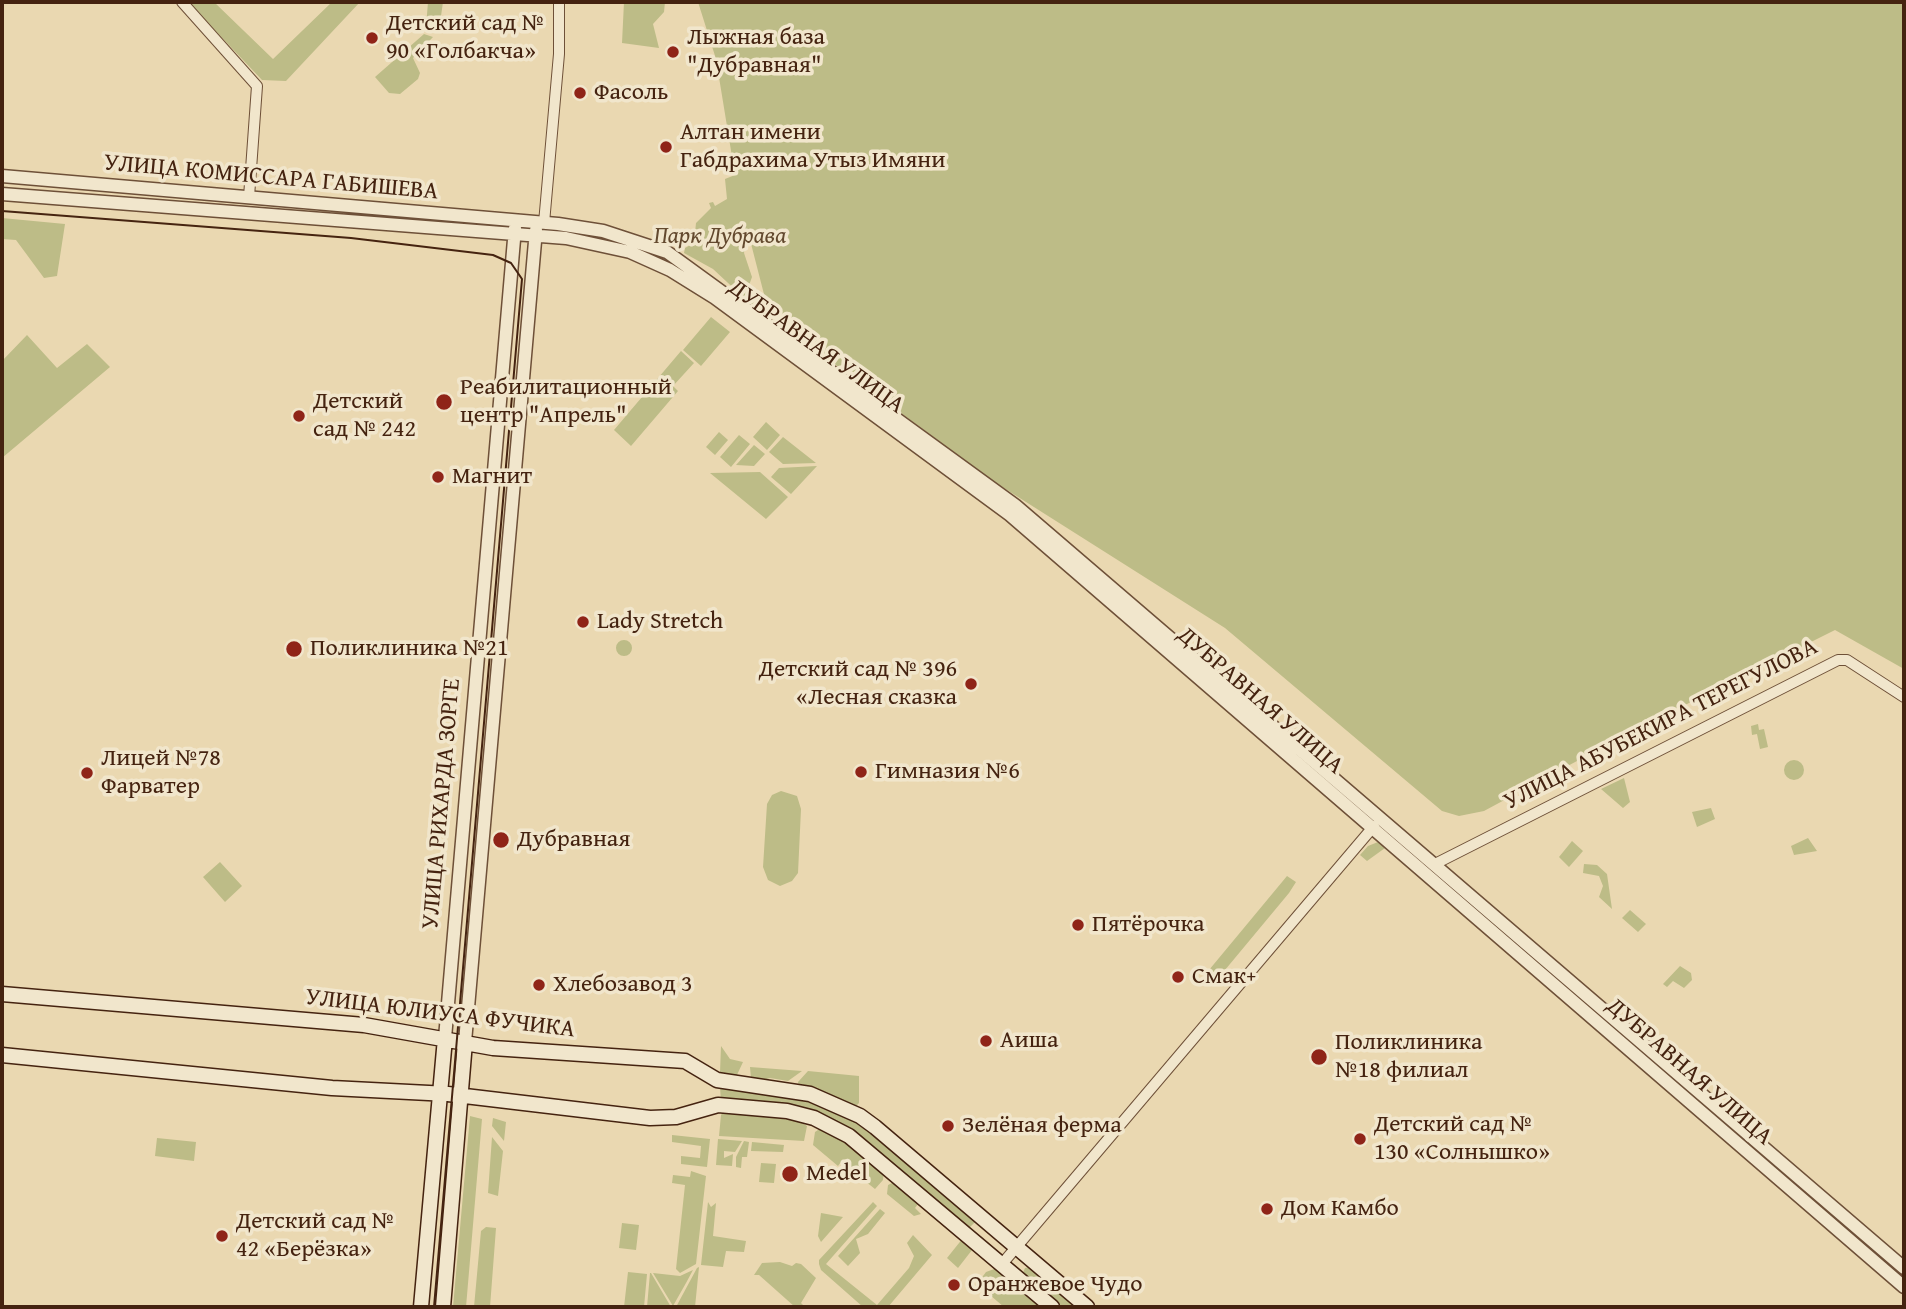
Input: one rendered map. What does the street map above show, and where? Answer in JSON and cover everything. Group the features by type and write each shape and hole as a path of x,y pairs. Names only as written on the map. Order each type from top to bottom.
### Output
{"main road":[{"name":"УЛИЦА ЮЛИУСА ФУЧИКА","path":"2,994 364,1025 493,1048 685,1060 717,1080 786,1089 823,1098 874,1126 1087,1307"},
{"name":"УЛИЦА РИХАРДА ЗОРГЕ","path":"421,1307 445,1038"},
{"name":"УЛИЦА РИХАРДА ЗОРГЕ","path":"443,1307 465,1042"},
{"path":"2,1055 332,1088 461,1096 650,1118 666,1119 718,1105 787,1111 814,1118 849,1136 1052,1307"}],"street":[{"path":"182,2 257,86 249,197"},
{"path":"540,223 558,65 559,2"},
{"name":"УЛИЦА КОМИССАРА ГАБИШЕВА","path":"2,176 540,223"},
{"name":"УЛИЦА КОМИССАРА ГАБИШЕВА","path":"2,194 536,237"},
{"name":"УЛИЦА РИХАРДА ЗОРГЕ","path":"445,1038 516,221"},
{"name":"УЛИЦА РИХАРДА ЗОРГЕ","path":"465,1042 536,237 540,223"},
{"name":"ДУБРАВНАЯ УЛИЦА","path":"540,223 603,231 667,252 1015,505 1490,919 1904,1287"},
{"name":"ДУБРАВНАЯ УЛИЦА","path":"536,237 592,242 630,252 670,270 715,298 1010,514 1378,822 1435,864 1490,919 1904,1268"},
{"name":"УЛИЦА АБУБЕКИРА ТЕРЕГУЛОВА","path":"1435,864 1838,660 1847,660 1904,698"},
{"path":"1002,1264 1378,822"}],"green space":[{"path":"188,2 214,2 273,59 332,2 360,2 286,81 262,80"},
{"path":"428,2 443,2 439,30 426,27"},
{"path":"624,2 665,2 664,12 653,24 659,48 622,43"},
{"name":"Парк Дубрава","path":"698,2 1904,2 1904,669 1835,630 1629,733 1484,811 1459,816 1442,811 1225,628 996,483 776,321 766,302 748,232 744,253 752,277 748,288 759,306 756,309 713,269 684,253 685,248 694,243 696,223 711,208 709,203 713,202 715,206 727,199 725,179 735,175 716,59"},
{"path":"424,34 433,37 413,58 420,73 418,79 400,94 389,93 375,77"},
{"path":"2,218 65,224 57,276 44,278 16,240 2,239"},
{"path":"711,317 730,332 701,366 683,350"},
{"path":"27,335 57,368 87,344 110,367 2,458 2,361"},
{"path":"681,351 694,363 673,386 678,391 631,446 614,430"},
{"path":"766,422 780,435 767,450 753,437"},
{"path":"719,432 728,440 715,455 706,447"},
{"path":"739,435 750,444 731,467 720,457"},
{"path":"783,437 816,463 783,464 769,452"},
{"path":"754,445 765,454 754,466 736,465"},
{"path":"817,466 791,494 771,477 779,468"},
{"path":"760,472 788,497 766,519 710,473"},
{"path":"621,640 627,640 632,648 630,654 621,656 616,651 616,645"},
{"path":"1758,724 1759,730 1764,729 1768,747 1760,749 1757,734 1752,735 1751,726"},
{"path":"1794,760 1801,763 1804,770 1801,777 1794,780 1787,777 1784,770 1787,763"},
{"path":"1624,778 1630,802 1623,808 1601,789"},
{"path":"781,791 797,796 801,809 798,873 792,881 780,886 768,880 763,867 767,804 772,795"},
{"path":"1711,808 1715,819 1697,827 1692,812"},
{"path":"1808,838 1817,851 1794,855 1791,846"},
{"path":"1572,841 1583,851 1569,867 1559,857"},
{"path":"1378,842 1385,848 1367,861 1360,855 1368,846"},
{"path":"220,862 242,886 225,902 203,877"},
{"path":"1584,864 1597,865 1607,874 1612,909 1599,897 1603,886 1599,876 1583,873"},
{"path":"1287,876 1296,882 1289,893 1220,976 1209,970"},
{"path":"1630,910 1646,924 1638,932 1622,918"},
{"path":"1680,966 1691,973 1692,980 1684,988 1673,981 1667,987 1663,984"},
{"path":"721,1046 730,1059 743,1062 736,1077 720,1073"},
{"path":"750,1067 802,1071 788,1081 770,1078 757,1082 751,1078"},
{"path":"808,1071 859,1076 859,1103 855,1107 799,1087 798,1082"},
{"path":"720,1087 811,1101 863,1125 977,1220 968,1229 852,1133 721,1101"},
{"path":"724,1111 799,1121 807,1126 804,1141 719,1136 721,1115"},
{"path":"470,1116 482,1119 466,1307 453,1307"},
{"path":"493,1118 506,1122 504,1141 492,1126"},
{"path":"821,1128 847,1141 884,1171 883,1180 875,1189 841,1162 838,1166 813,1145 815,1132"},
{"path":"672,1135 710,1139 707,1167 681,1164 681,1156 700,1158 701,1146 672,1142"},
{"path":"492,1137 503,1151 498,1196 488,1193"},
{"path":"157,1138 196,1142 194,1161 155,1156"},
{"path":"718,1139 742,1141 735,1152 724,1151 724,1158 733,1154 732,1166 716,1165"},
{"path":"744,1141 749,1142 747,1157 742,1157 741,1168 736,1167 736,1157"},
{"path":"752,1142 784,1145 783,1152 751,1151"},
{"path":"761,1163 776,1164 774,1183 759,1182"},
{"path":"691,1171 706,1176 696,1264 680,1273 676,1269 685,1185 672,1183 673,1175 690,1177"},
{"path":"894,1182 918,1204 915,1208 921,1214 914,1216 887,1194 888,1185"},
{"path":"708,1202 711,1207 716,1203 713,1236 746,1241 744,1252 726,1251 723,1267 701,1265"},
{"path":"873,1202 877,1206 826,1264 877,1305 909,1268 914,1256 907,1243 913,1235 932,1255 888,1307 863,1307 821,1270 819,1264 819,1260"},
{"path":"880,1209 885,1213 868,1234 856,1239 860,1253 848,1266 838,1256"},
{"path":"821,1213 843,1217 821,1242 818,1236"},
{"path":"622,1223 639,1225 636,1250 619,1248"},
{"path":"486,1227 496,1228 490,1307 474,1307 481,1231"},
{"path":"963,1238 972,1250 958,1268 947,1258"},
{"path":"780,1262 792,1266 801,1264 816,1278 801,1303 805,1307 795,1307 759,1275 754,1275 762,1263"},
{"path":"699,1267 695,1307 676,1307 697,1268"},
{"path":"1030,1267 1078,1307 1058,1307 1022,1275 1025,1268"},
{"path":"997,1268 1043,1307 1004,1307 977,1284 986,1272"},
{"path":"693,1270 673,1306 653,1273 680,1276"},
{"path":"628,1272 647,1274 644,1307 624,1307"},
{"path":"651,1273 671,1307 647,1307"}],"tram line":[{"path":"2,211 351,238 493,255 511,263 522,279 434,1307"}],"place":[{"name":"Детский сад № 90 «Голбакча»","path":"372,38"},
{"name":"Лыжная база \"Дубравная\"","path":"673,52"},
{"name":"Фасоль","path":"580,93"},
{"name":"Алтан имени Габдрахима Утыз Имяни","path":"666,147"},
{"name":"Реабилитационный центр \"Апрель\"","path":"444,402"},
{"name":"Детский сад № 242","path":"299,416"},
{"name":"Магнит","path":"438,477"},
{"name":"Lady Stretch","path":"583,622"},
{"name":"Поликлиника №21","path":"294,649"},
{"name":"Детский сад № 396 «Лесная сказка","path":"971,684"},
{"name":"Гимназия №6","path":"861,772"},
{"name":"Лицей №78 Фарватер","path":"87,773"},
{"name":"Дубравная","path":"501,840"},
{"name":"Пятёрочка","path":"1078,925"},
{"name":"Смак+","path":"1178,977"},
{"name":"Хлебозавод 3","path":"539,985"},
{"name":"Аиша","path":"986,1041"},
{"name":"Поликлиника №18 филиал","path":"1319,1057"},
{"name":"Зелёная ферма","path":"948,1126"},
{"name":"Детский сад № 130 «Солнышко»","path":"1360,1139"},
{"name":"Medel","path":"790,1174"},
{"name":"Дом Камбо","path":"1267,1209"},
{"name":"Детский сад № 42 «Берёзка»","path":"222,1236"},
{"name":"Оранжевое Чудо","path":"954,1285"}]}
